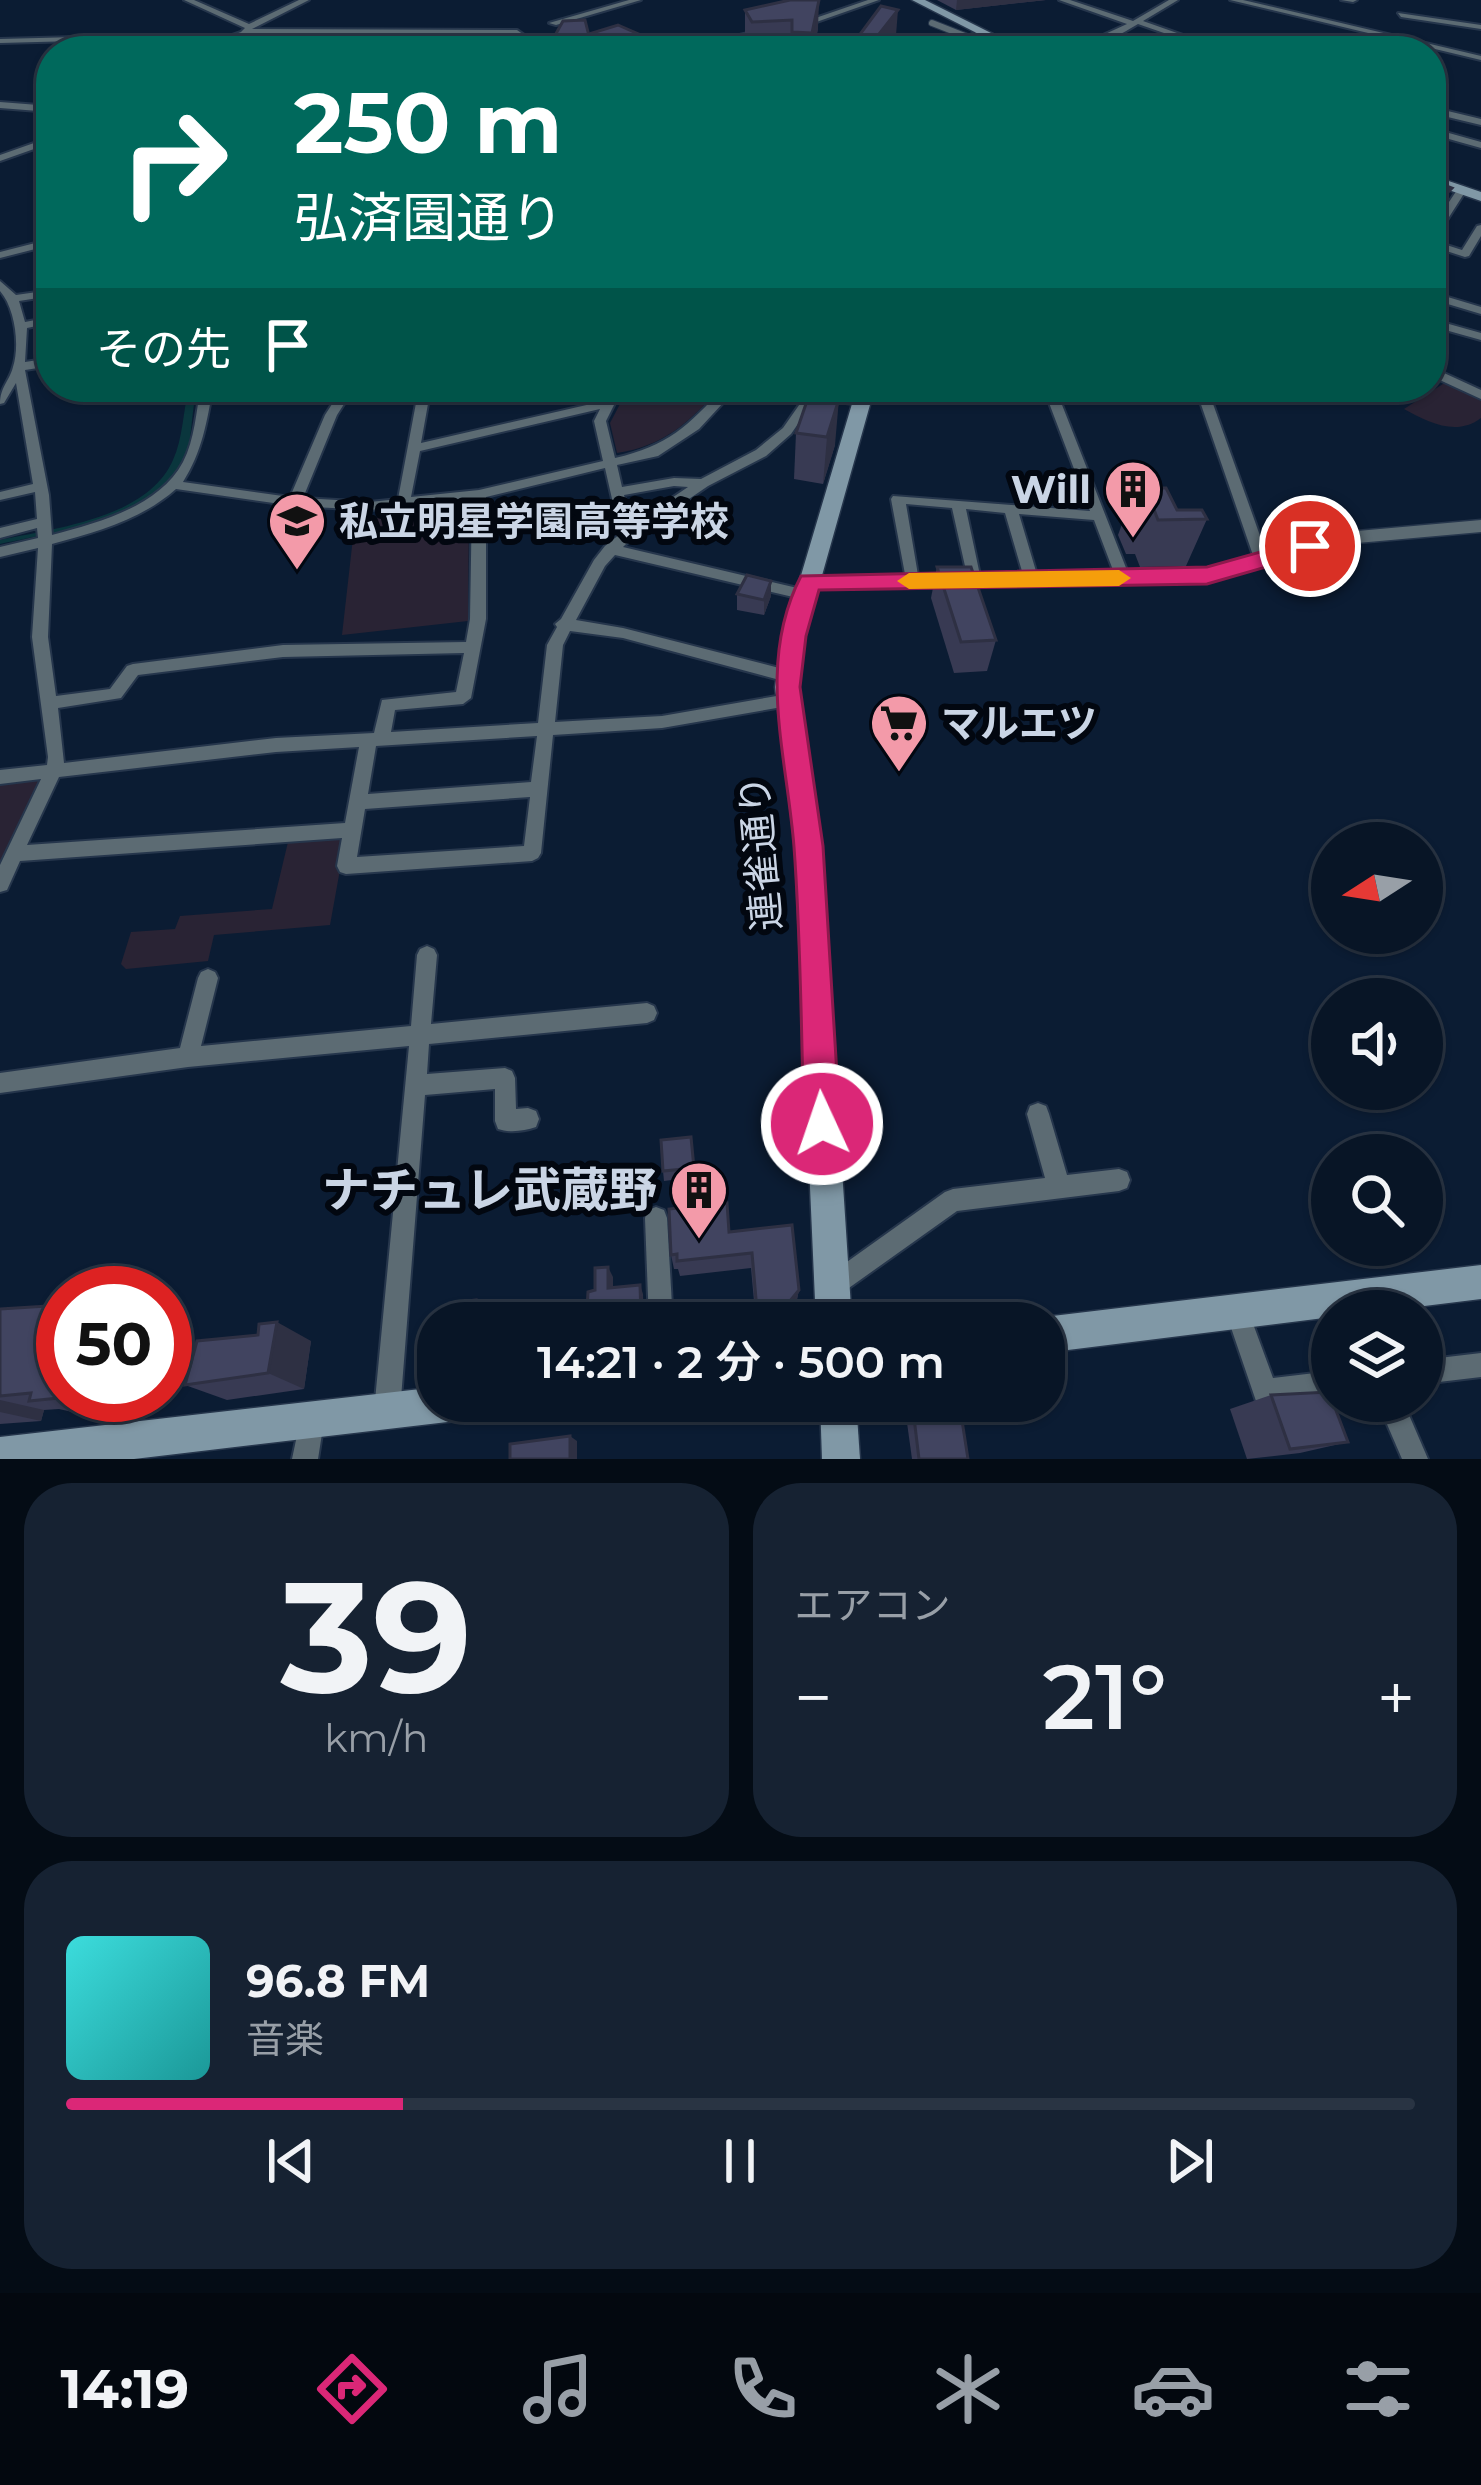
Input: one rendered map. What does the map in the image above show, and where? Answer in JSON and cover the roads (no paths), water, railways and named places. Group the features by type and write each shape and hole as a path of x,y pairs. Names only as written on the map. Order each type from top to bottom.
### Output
{"main road":[{"path":"919,2 989,36"},
{"path":"1446,184 1481,197"},
{"name":"連雀通り","path":"832,1302 808,846 788,688 808,589 861,402"},
{"path":"1065,1332 1481,1282"},
{"path":"0,1456 417,1408"},
{"path":"839,1422 841,1459"}],"street":[{"path":"188,0 249,29 517,32 522,36"},
{"path":"234,36 305,0"},
{"path":"553,22 637,0"},
{"path":"842,0 859,5"},
{"path":"795,26 875,0"},
{"path":"919,2 944,0"},
{"path":"1063,0 1177,36"},
{"path":"1106,36 1174,0"},
{"path":"1234,0 1394,36"},
{"path":"1382,33 1401,15 1407,1 1393,0"},
{"path":"1401,15 1481,28"},
{"path":"932,22 965,36"},
{"path":"753,36 780,28"},
{"path":"974,36 983,33"},
{"path":"0,41 36,40"},
{"path":"1446,49 1481,58"},
{"path":"0,105 36,107"},
{"path":"1446,114 1481,122"},
{"path":"1446,135 1481,145"},
{"path":"0,158 36,145"},
{"path":"1446,215 1462,189"},
{"path":"1446,246 1466,254 1481,229"},
{"path":"0,255 36,246"},
{"path":"0,284 15,304 21,326 19,367 40,487 45,532 40,637 55,768 0,884"},
{"path":"0,315 36,298"},
{"path":"1446,300 1481,311"},
{"path":"21,326 36,323"},
{"path":"1446,326 1481,337"},
{"path":"19,367 36,364"},
{"path":"0,400 19,367"},
{"path":"1446,378 1481,395"},
{"path":"0,532 45,532 112,522 175,485 190,464 204,402"},
{"path":"295,502 339,402"},
{"path":"403,506 422,402"},
{"path":"175,485 295,502 403,506 479,494 653,453 695,426 717,402"},
{"path":"479,494 478,620 463,698 388,704 358,802 346,866 532,853 542,732 555,645 563,624 610,549 703,483 761,453 791,426 807,402"},
{"path":"1055,402 1123,578"},
{"path":"1206,402 1262,561"},
{"path":"416,448 606,404"},
{"path":"606,404 600,421 627,535"},
{"path":"616,492 674,482 703,483"},
{"path":"0,496 40,487"},
{"path":"912,581 898,499 1098,516"},
{"path":"958,504 974,580"},
{"path":"1011,509 1031,578"},
{"path":"610,549 808,589 912,581 1207,576 1376,533 1481,526"},
{"path":"0,552 45,532"},
{"path":"563,624 623,633 788,688"},
{"path":"47,704 116,694 133,670 316,649 472,647"},
{"path":"0,777 375,740 662,722 788,688"},
{"path":"358,802 537,789"},
{"path":"14,854 352,830"},
{"path":"387,1412 428,955"},
{"path":"188,1057 208,978"},
{"path":"0,1083 188,1057 647,1013"},
{"path":"417,1085 505,1078 506,1121 528,1119"},
{"path":"1038,1114 1059,1186"},
{"path":"831,1288 953,1200 1119,1180"},
{"path":"656,1218 660,1302"},
{"path":"1237,1310 1265,1392 1311,1386"},
{"path":"1443,1369 1481,1364"},
{"path":"305,1459 311,1421"},
{"path":"1399,1422 1415,1459"}],"place":[{"name":"Will","path":"1133,540"},
{"name":"私立明星学園高等学校","path":"297,572"},
{"name":"マルエツ","path":"899,774"},
{"name":"ナチュレ武蔵野","path":"699,1241"}]}
